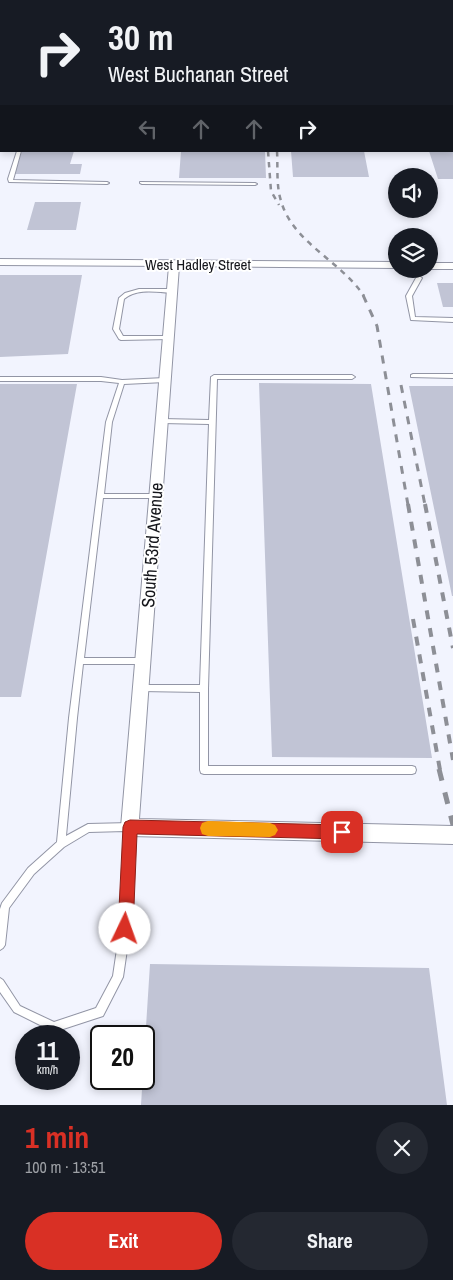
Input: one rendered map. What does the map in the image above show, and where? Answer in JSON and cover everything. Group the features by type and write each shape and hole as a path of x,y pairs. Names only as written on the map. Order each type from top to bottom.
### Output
{"street":[{"name":"West Hadley Street","path":"0,262 388,265"},
{"name":"South 53rd Avenue","path":"130,827 174,264"},
{"path":"438,266 453,266"},
{"path":"130,827 453,835"}],"lane":[{"path":"19,152 11,181 107,182"},
{"path":"142,183 255,184"},
{"path":"419,278 409,296 413,319 453,320"},
{"path":"168,338 121,338 116,329 122,298 125,295 133,292 172,291"},
{"path":"413,376 453,376"},
{"path":"352,377 214,377 204,689 204,770 412,770"},
{"path":"0,379 101,379 122,382 165,380"},
{"path":"61,844 80,661 109,422 122,382"},
{"path":"162,421 212,422"},
{"path":"100,496 156,496"},
{"path":"80,661 143,661"},
{"path":"141,688 204,689"},
{"path":"0,945 5,906 32,871 61,844 88,828 130,827 125,929 118,977 98,1012 54,1026 17,1009 0,983"}],"building":[{"path":"22,152 74,152 70,164 82,164 80,174 14,174"},
{"path":"181,152 265,152 266,178 179,178"},
{"path":"291,152 364,152 369,177 293,177"},
{"path":"429,152 453,152 453,179 438,179 438,168 434,168"},
{"path":"35,202 81,202 76,230 27,230"},
{"path":"0,275 82,275 68,354 0,357"},
{"path":"437,283 453,283 453,307 443,307"},
{"path":"259,383 371,384 432,758 272,757"},
{"path":"0,384 77,384 21,697 0,697"},
{"path":"409,386 453,386 453,596 452,596"},
{"path":"150,964 429,968 447,1105 141,1105 142,1090 155,1090 155,1025 146,1025"}],"railway":[{"path":"268,152 271,191 279,205"},
{"path":"277,152 278,189 287,216 306,240 343,272 364,296"},
{"path":"363,295 377,326 408,505"},
{"path":"401,385 425,505"},
{"path":"408,504 453,760"},
{"path":"425,504 453,648"},
{"path":"413,619 440,770"},
{"path":"439,769 453,825"}],"slow traffic":[{"path":"208,828 270,830"}],"route":[{"path":"125,929 130,827 342,832"}]}
